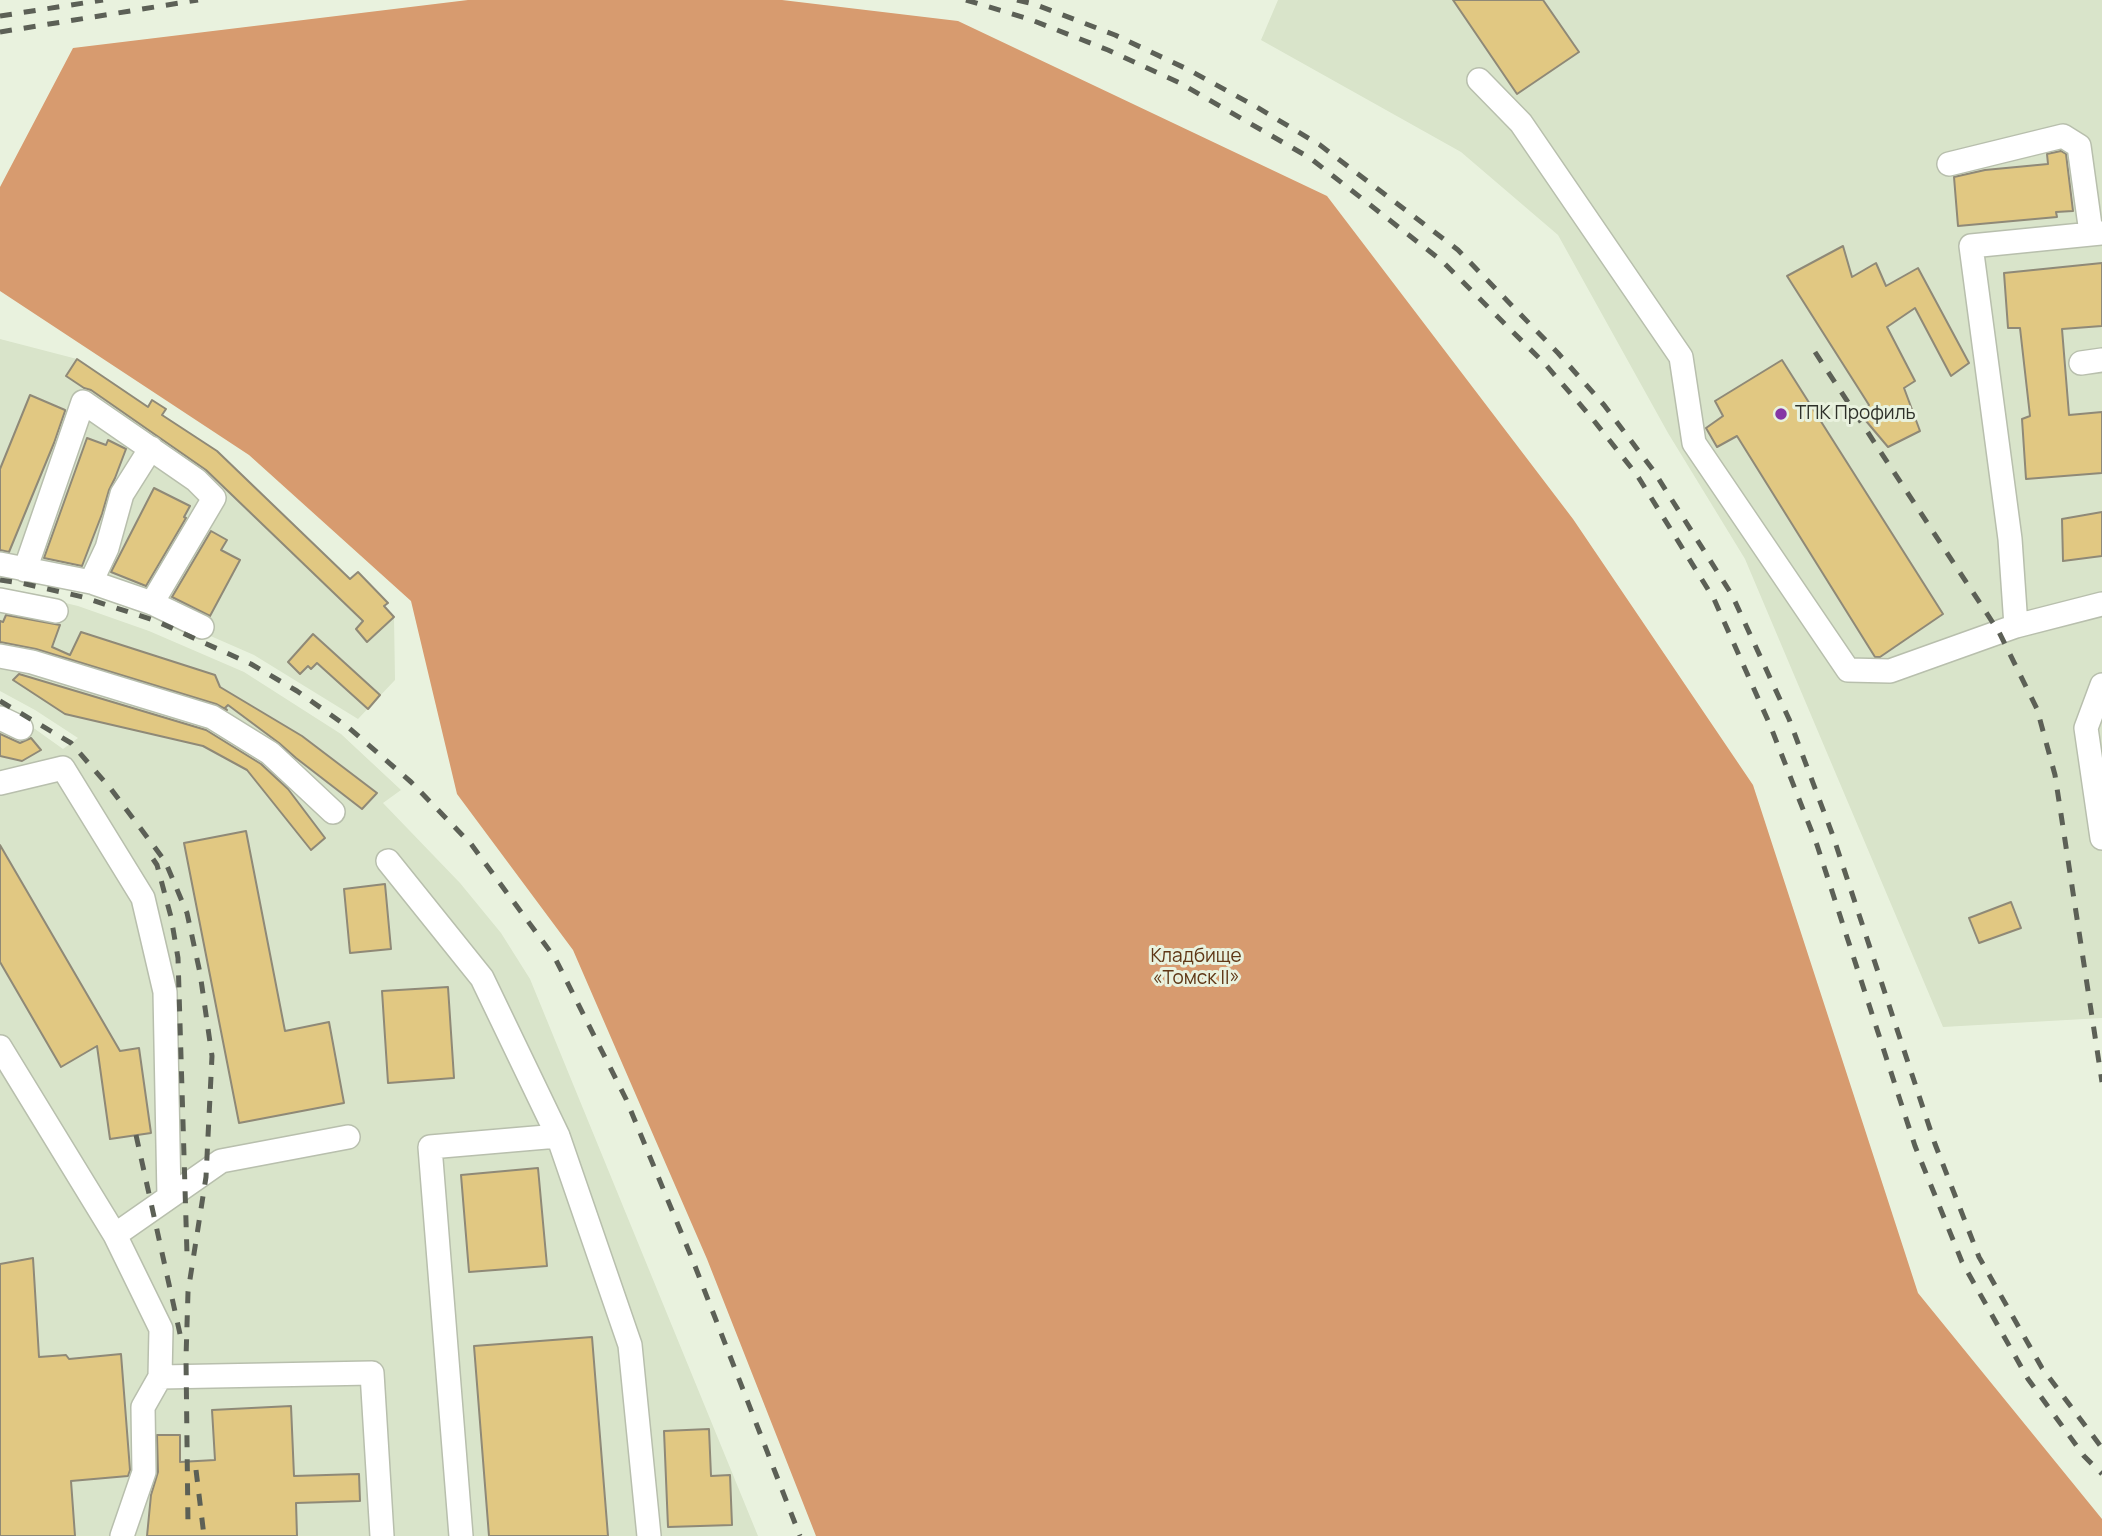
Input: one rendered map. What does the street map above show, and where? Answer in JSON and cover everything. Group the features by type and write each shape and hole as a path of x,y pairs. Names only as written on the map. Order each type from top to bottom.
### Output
{"lane":[{"path":"1479,80 1521,122 1681,358 1694,443 1848,670 1890,671 2016,626 2102,604"},
{"path":"1949,164 2063,136 2079,146 2097,233 1971,246 2010,539 2016,626"},
{"path":"25,570 83,402 195,480 214,498 152,603"},
{"path":"91,582 107,548 121,494 151,448"},
{"path":"0,564 91,582 152,603 202,627"},
{"path":"0,600 56,611"},
{"path":"0,656 32,662 212,718 270,753 332,811"},
{"path":"2102,685 2086,728 2102,838"},
{"path":"0,718 21,728"},
{"path":"0,783 63,768 143,898 165,992 169,1197"},
{"path":"388,861 482,978 558,1136 631,1345 649,1536"},
{"path":"0,1046 115,1235 161,1329 160,1377 143,1407 144,1472 122,1536"},
{"path":"461,1536 430,1147 558,1136"},
{"path":"115,1235 221,1161 348,1137"},
{"path":"160,1377 372,1373 382,1536"}],"shaded area":[{"path":"1278,0 2102,0 2102,1018 1943,1027 1745,559 1668,433 1558,235 1461,152 1261,40"},
{"path":"0,339 77,359 147,406 152,400 166,409 162,415 217,451 350,579 358,573 388,603 385,607 394,617 395,680 358,719 254,655 158,613 86,589 0,572"},
{"path":"0,589 78,606 149,631 244,672 341,734 401,790 383,803 460,883 501,933 530,979 758,1536 0,1536 0,710 28,724 63,749 78,738 0,691"}],"green space":[{"name":"Кладбище «Томск II»","path":"468,0 782,0 958,21 1327,196 1573,519 1753,785 1918,1293 2102,1519 2102,1536 816,1536 707,1259 573,950 457,794 411,601 249,455 0,291 0,187 73,48"}],"building":[{"path":"1453,0 1543,0 1579,52 1517,94"},
{"path":"2061,151 2066,154 2073,211 2056,212 2057,217 1958,226 1954,177 1985,170 2048,164 2047,154"},
{"path":"1843,246 1852,277 1876,263 1886,286 1918,268 1969,363 1951,376 1915,308 1887,327 1915,381 1904,388 1920,431 1888,447 1861,415 1869,405 1787,276"},
{"path":"2102,263 2102,326 2062,329 2069,415 2102,412 2102,473 2026,479 2022,419 2030,416 2020,328 2008,328 2004,273"},
{"path":"77,359 148,407 152,400 166,409 162,415 217,451 350,579 358,572 388,603 384,606 394,617 367,642 356,629 363,621 206,470 91,390 66,376"},
{"path":"1782,360 1943,614 1880,657 1875,657 1737,436 1717,447 1706,428 1723,416 1715,401"},
{"path":"30,395 65,411 9,552 0,550 0,469"},
{"path":"87,438 106,445 108,440 126,449 82,566 44,558"},
{"path":"154,488 190,506 184,517 186,518 146,586 111,572"},
{"path":"2102,512 2102,556 2063,561 2062,519"},
{"path":"211,531 227,540 221,550 240,560 210,616 172,597"},
{"path":"6,615 60,625 52,647 70,655 81,632 215,675 220,687 302,736 377,793 362,809 228,705 225,708 227,710 216,704 36,649 0,642 0,621 3,622"},
{"path":"313,634 380,695 368,709 317,663 311,669 308,666 300,674 288,662"},
{"path":"19,674 206,730 261,764 288,789 325,838 311,850 247,770 203,746 65,714 13,680"},
{"path":"0,734 20,743 31,738 41,750 22,761 0,756"},
{"path":"246,831 285,1031 329,1022 344,1103 239,1123 184,843"},
{"path":"0,845 120,1051 139,1048 151,1133 110,1139 97,1046 61,1067 0,962"},
{"path":"385,884 391,949 350,953 344,889"},
{"path":"2011,902 2021,928 1979,943 1969,918"},
{"path":"448,987 454,1078 388,1083 382,991"},
{"path":"538,1168 547,1266 469,1272 461,1175"},
{"path":"33,1258 39,1357 66,1355 69,1359 121,1354 130,1470 128,1476 71,1481 75,1536 0,1536 0,1264"},
{"path":"592,1337 608,1536 489,1536 474,1346"},
{"path":"291,1406 294,1476 359,1474 360,1501 296,1503 297,1536 147,1536 151,1495 158,1472 157,1435 180,1435 180,1462 215,1460 212,1410"},
{"path":"709,1429 711,1476 730,1475 732,1525 668,1527 664,1431"}],"railway":[{"path":"0,16 103,0"},
{"path":"0,32 198,0"},
{"path":"966,0 1029,19 1108,50 1180,83 1310,158 1442,261 1545,364 1637,475 1714,599 1770,725 1817,845 1915,1146 1962,1262 2028,1379 2084,1456 2102,1474"},
{"path":"1017,0 1115,35 1187,69 1320,145 1458,250 1558,353 1604,405 1653,470 1732,595 1789,719 1833,836 1935,1144 1979,1257 2042,1368 2102,1448"},
{"path":"1815,352 1999,632 2037,709 2055,775 2102,1082"},
{"path":"0,580 83,597 156,621 251,664 297,691 348,727 411,782 471,844 555,958 626,1099 693,1261 800,1536"},
{"path":"0,701 71,743 111,789 165,861 187,913 200,973 212,1056 206,1177 188,1292 188,1525"},
{"path":"153,859 171,917 178,958 187,1254"},
{"path":"136,1135 180,1334"},
{"path":"196,1470 204,1536"}],"place":[{"name":"ТПК Профиль","path":"1781,414"}]}
